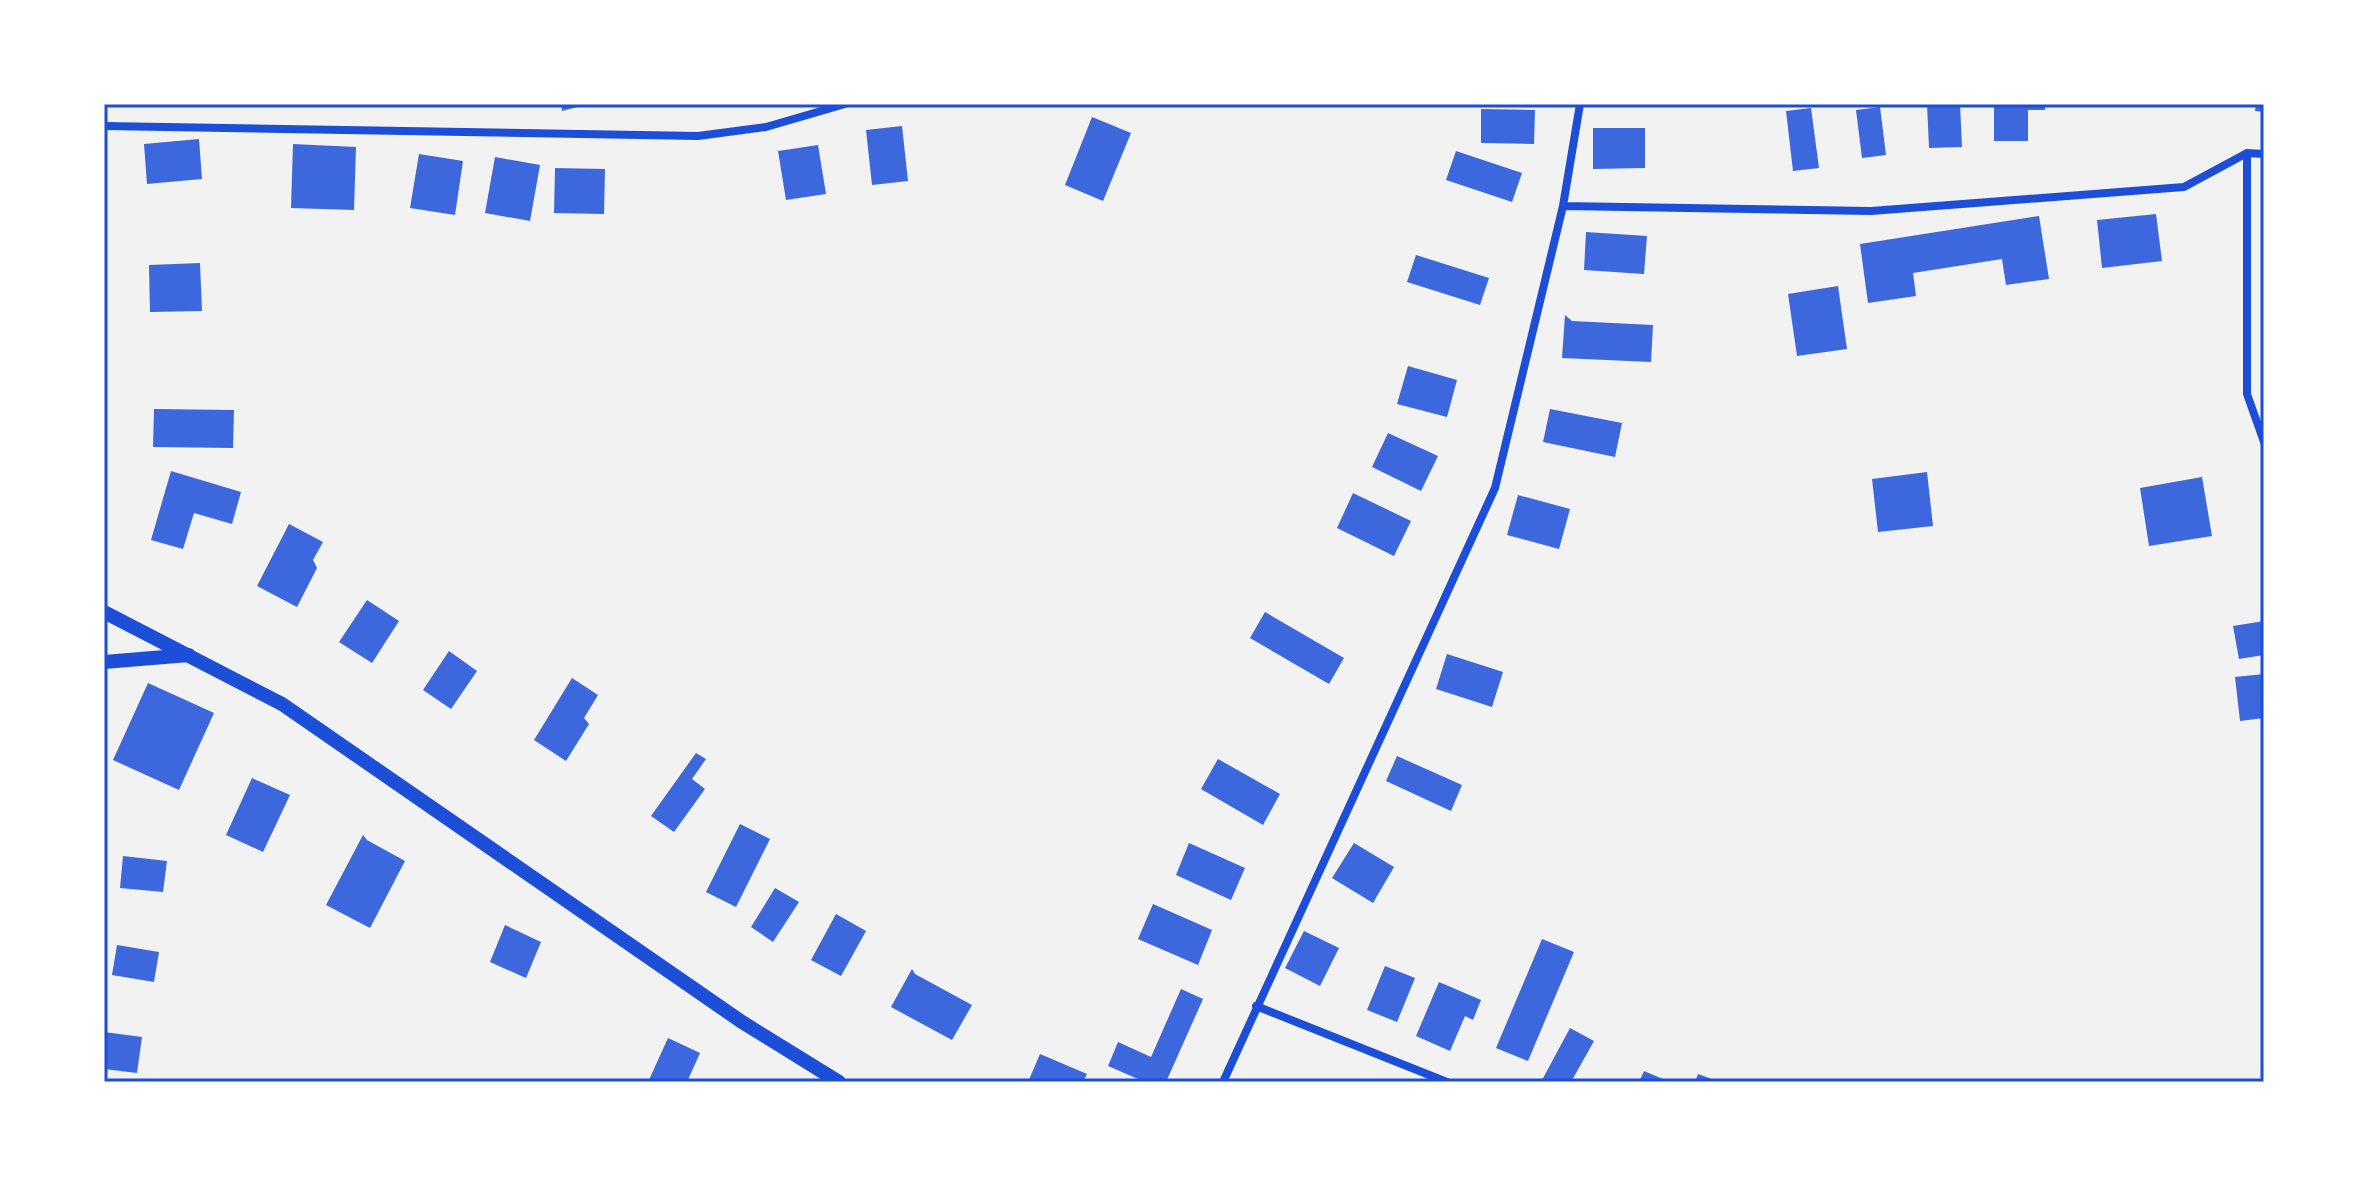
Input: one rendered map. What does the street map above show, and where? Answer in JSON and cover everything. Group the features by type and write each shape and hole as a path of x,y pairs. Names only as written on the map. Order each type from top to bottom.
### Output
{"street":[{"path":"104,126 698,136 766,127 845,104"},
{"path":"1223,1082 1495,488 1563,206 1580,104"},
{"path":"1563,206 1871,211 2184,187 2247,153 2264,154"},
{"path":"2247,153 2247,394 2264,442"},
{"path":"104,612 282,704 742,1022 839,1082"},
{"path":"104,662 189,655"},
{"path":"1256,1006 1447,1082"}],"building":[{"path":"561,104 585,104 585,105 562,111"},
{"path":"1927,104 1960,104 1962,147 1929,148"},
{"path":"1994,104 2045,104 2045,110 2028,110 2028,141 1994,141"},
{"path":"2256,104 2264,104 2264,112 2255,111"},
{"path":"1880,107 1886,155 1862,158 1856,110"},
{"path":"1811,108 1819,168 1793,171 1786,111"},
{"path":"1481,109 1535,110 1534,144 1481,143"},
{"path":"1092,117 1131,133 1103,201 1065,185"},
{"path":"902,126 908,181 872,185 866,130"},
{"path":"1593,128 1645,128 1645,168 1593,169"},
{"path":"199,139 202,179 147,184 144,144"},
{"path":"293,144 356,147 354,210 291,208"},
{"path":"818,145 826,194 786,200 778,151"},
{"path":"1456,151 1522,173 1512,202 1446,180"},
{"path":"419,154 463,161 455,215 410,208"},
{"path":"495,157 540,165 530,221 485,213"},
{"path":"555,168 605,169 604,214 554,213"},
{"path":"2156,214 2162,261 2102,268 2097,220"},
{"path":"2039,216 2049,279 2006,285 2002,259 1913,273 1916,296 1868,303 1860,244"},
{"path":"1586,232 1647,236 1644,274 1584,270"},
{"path":"1416,255 1489,278 1480,305 1407,282"},
{"path":"200,263 202,311 150,312 149,265"},
{"path":"1838,286 1847,349 1797,356 1788,294"},
{"path":"1565,315 1572,321 1653,325 1651,362 1562,358"},
{"path":"1408,366 1457,380 1447,417 1397,404"},
{"path":"154,409 234,410 233,448 153,447"},
{"path":"1550,409 1622,423 1615,457 1543,442"},
{"path":"1388,433 1438,456 1421,491 1372,467"},
{"path":"171,471 241,492 232,524 194,513 183,549 151,540"},
{"path":"1927,472 1933,526 1878,532 1872,479"},
{"path":"2202,477 2212,536 2149,546 2140,488"},
{"path":"1353,493 1411,521 1394,556 1337,528"},
{"path":"1518,495 1570,509 1559,549 1507,535"},
{"path":"289,524 323,542 313,560 317,568 297,607 257,586"},
{"path":"367,600 399,621 372,663 339,642"},
{"path":"1265,612 1344,658 1329,684 1250,638"},
{"path":"2264,621 2264,655 2239,659 2233,626"},
{"path":"449,651 477,671 451,709 423,690"},
{"path":"1447,654 1503,672 1492,707 1436,689"},
{"path":"2264,674 2264,718 2240,721 2235,677"},
{"path":"572,678 598,695 584,718 589,724 566,761 534,740"},
{"path":"148,683 214,713 179,790 113,760"},
{"path":"696,753 706,759 692,779 705,789 674,832 651,816"},
{"path":"1397,756 1462,785 1451,811 1386,781"},
{"path":"1218,759 1280,794 1263,825 1201,789"},
{"path":"252,778 290,795 263,852 226,835"},
{"path":"740,824 770,839 736,907 706,892"},
{"path":"363,835 405,861 370,928 326,905"},
{"path":"1189,843 1245,868 1231,900 1176,875"},
{"path":"1354,843 1394,867 1373,903 1332,878"},
{"path":"123,856 167,861 163,892 120,888"},
{"path":"775,888 799,902 773,942 751,927"},
{"path":"1153,904 1212,930 1198,965 1138,939"},
{"path":"836,914 866,931 841,976 811,960"},
{"path":"505,925 541,942 526,978 490,962"},
{"path":"1304,931 1339,948 1320,986 1285,968"},
{"path":"1542,939 1574,952 1528,1061 1496,1048"},
{"path":"117,945 159,952 154,982 112,975"},
{"path":"1385,966 1415,978 1397,1022 1367,1010"},
{"path":"912,969 915,974 972,1005 952,1040 891,1007"},
{"path":"1439,982 1481,1000 1473,1020 1465,1016 1450,1051 1416,1036"},
{"path":"1181,989 1203,999 1166,1082 1145,1082 1108,1066 1118,1042 1151,1057"},
{"path":"1570,1028 1594,1041 1571,1082 1541,1082"},
{"path":"104,1032 142,1037 137,1073 104,1069"},
{"path":"668,1038 700,1053 687,1082 648,1082"},
{"path":"1040,1054 1087,1074 1083,1082 1028,1082"},
{"path":"1644,1071 1670,1082 1639,1082"},
{"path":"1698,1074 1720,1082 1695,1082"}]}
